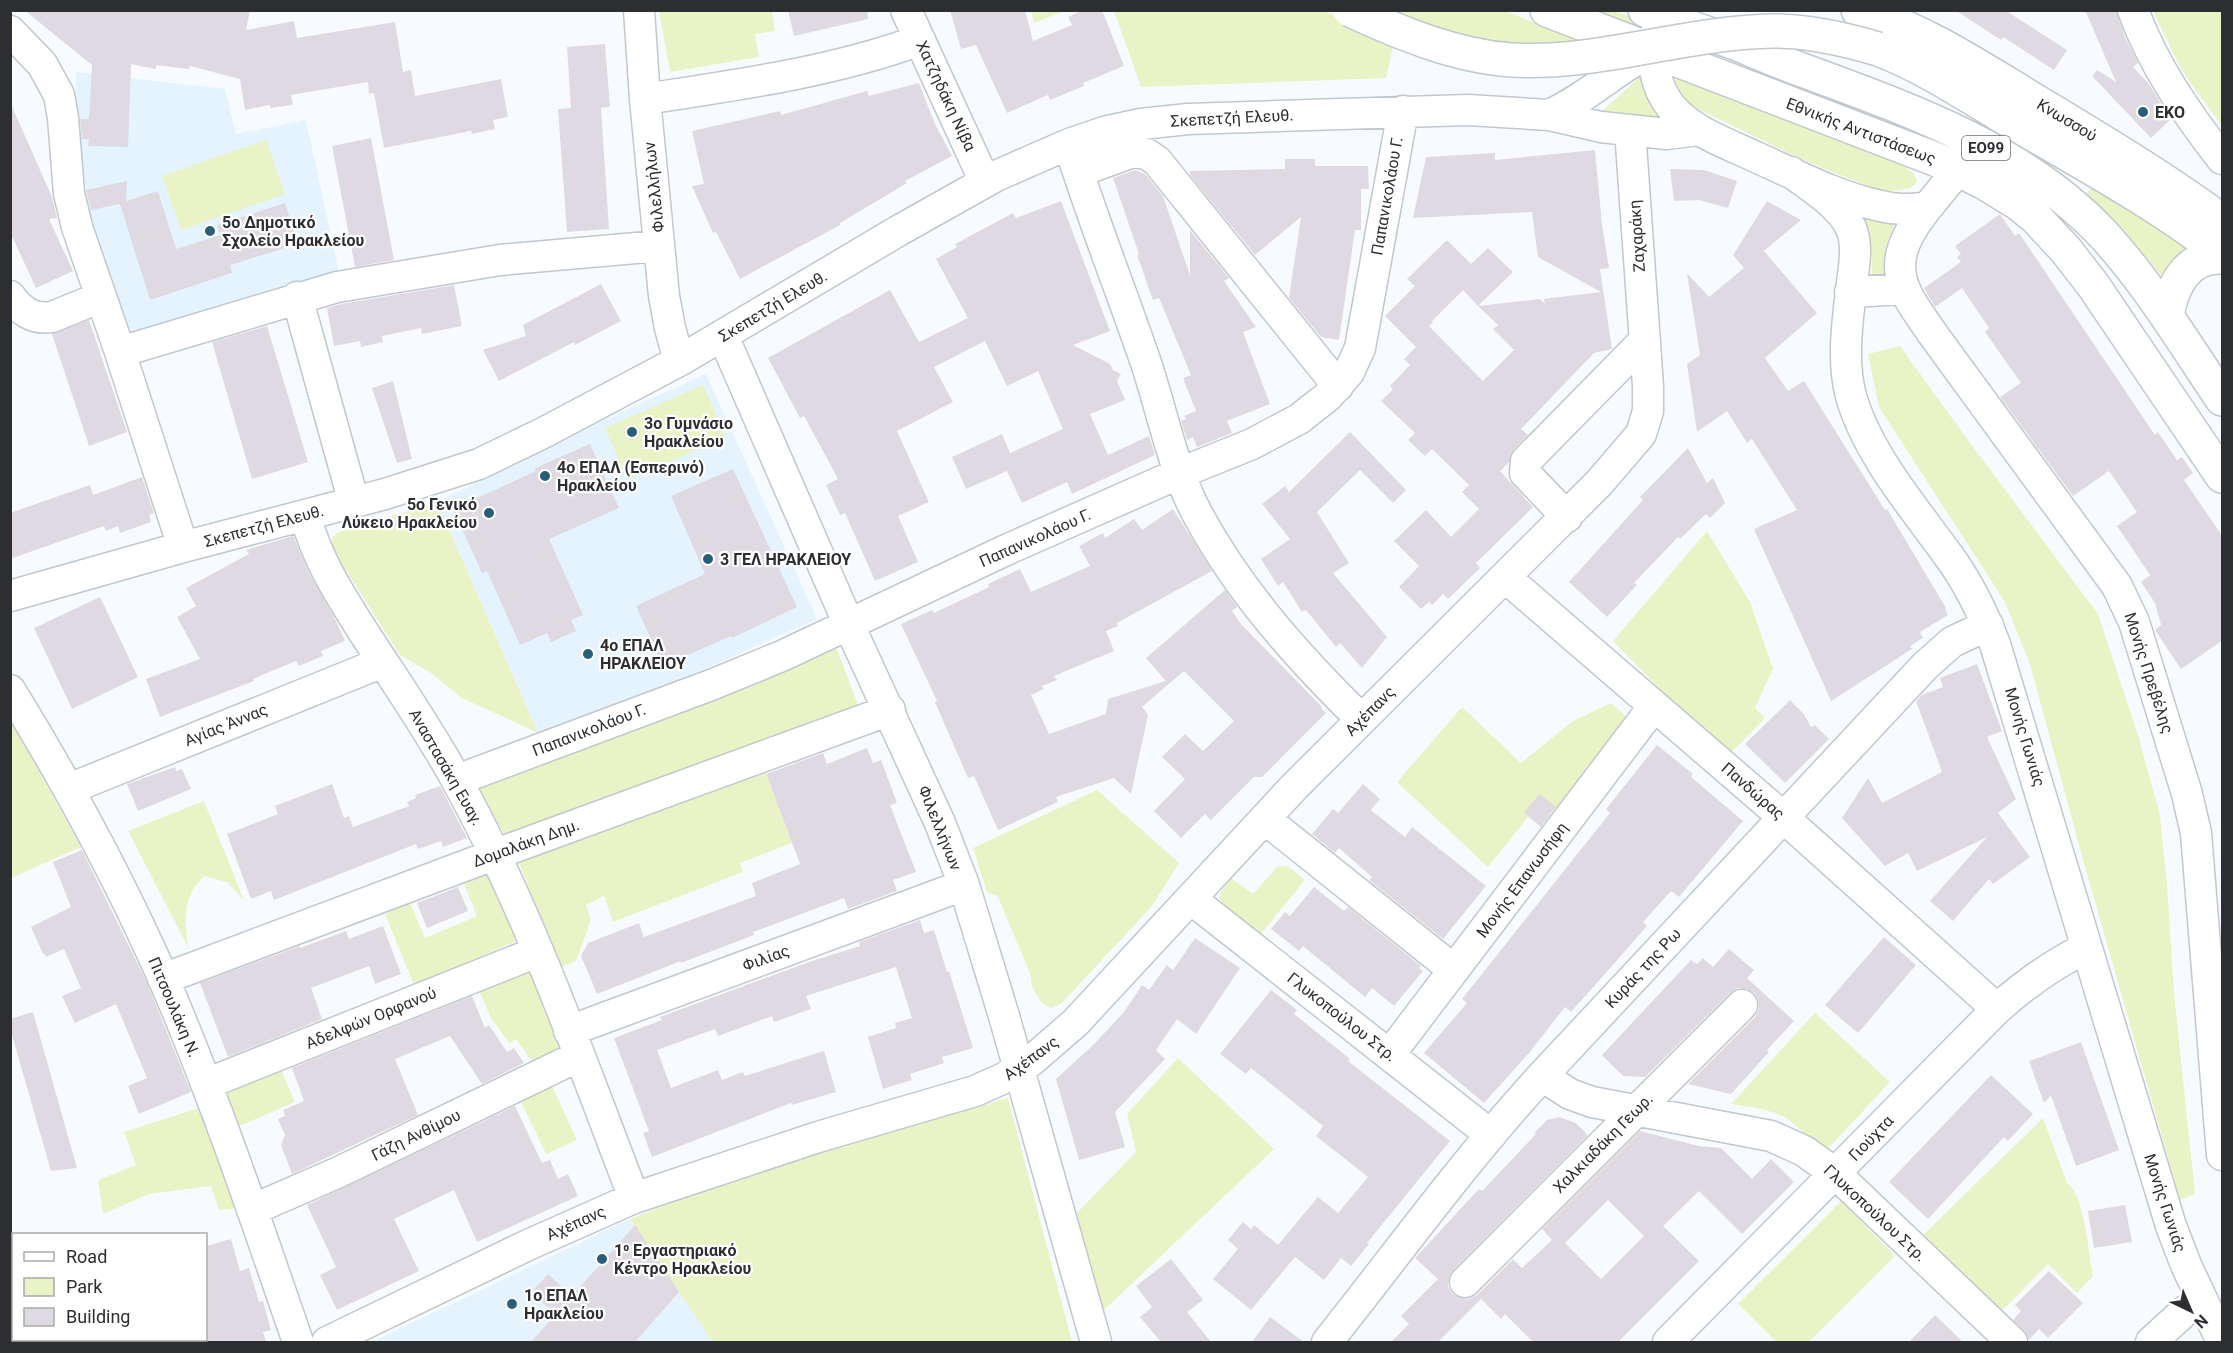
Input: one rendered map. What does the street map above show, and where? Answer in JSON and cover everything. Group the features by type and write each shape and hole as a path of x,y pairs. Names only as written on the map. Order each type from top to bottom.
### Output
{"main road":[{"path":"1350,10 1405,34 1434,43 1479,55 1512,60 1572,57 1712,36 1757,32 1788,32 1843,39 1888,53 1917,66 2082,162 2209,227 2223,255 2200,260 2183,275 2172,292 2167,316"},
{"name":"Εθνικής Αντιστάσεως","path":"1547,10 1958,169 2019,204 2035,217 2065,249 2093,285 2223,476"},
{"name":"Κνωσσού","path":"1858,10 1894,19 2071,122 2157,176 2209,227"},
{"name":"Εθνικής Αντιστάσεως","path":"1664,12 1930,119 1961,134 2026,172 2080,213 2117,250 2167,316 2223,399"}],"street":[{"name":"Φιλελλήλων","path":"639,10 664,296 679,361"},
{"name":"Χατζηδάκη Νίβα","path":"906,10 985,182"},
{"path":"2133,10 2178,98 2223,159"},
{"path":"1664,12 1653,50 1657,78 1669,104 1680,116 1699,130 1863,202 1900,209 1926,208"},
{"path":"10,32 42,64 59,95 73,212 183,547"},
{"path":"645,99 736,85 829,66 920,40"},
{"path":"1549,115 1580,100 1626,64 1653,50"},
{"name":"Σκεπετζή Ελευθ.","path":"10,596 410,487 487,460 679,361 868,248 985,182 1073,158 1129,126 1164,121 1468,110 1549,115 1601,127 1667,134 1699,130"},
{"name":"Παπανικολάου Γ.","path":"457,780 711,685 849,625 1006,550 1180,473 1252,444 1299,419 1338,386 1349,372 1360,348 1403,111"},
{"name":"Ζαχαράκη","path":"1630,130 1644,341"},
{"path":"1958,169 1964,156 1961,134"},
{"path":"1338,386 1157,161 1147,154 1133,152 1073,158 1149,372 1180,473 1199,517 1252,599 1280,635 1361,719"},
{"name":"Μονής Πρεβέλης","path":"1958,169 1926,208 1909,234 1900,269 1905,289 1944,349 2117,586 2134,622 2187,794 2196,833 2222,1150"},
{"name":"Μονής Γωνιάς","path":"1791,172 1834,206 1851,228 1855,256 1847,333 1847,375 1850,393 1869,439 1967,585 1988,625 2006,675 2171,1226 2222,1342"},
{"path":"120,352 297,297 358,283 500,260 659,246"},
{"path":"1851,292 1905,289"},
{"path":"10,296 17,306 30,315 44,318 52,317 100,297"},
{"path":"297,297 354,502"},
{"name":"Φιλελλήνων","path":"723,336 849,625 940,823 964,885 1096,1342"},
{"path":"1567,517 1526,473 1526,461 1644,341"},
{"name":"Αχέπανς","path":"327,1342 518,1249 634,1198 818,1137 975,1091 1019,1069 1044,1050 1076,1023 1361,719 1567,517 1641,434 1648,411 1644,341"},
{"name":"Αναστασάκη Ευαγ.","path":"305,515 310,534 330,578 457,780 496,854 574,1043 634,1198"},
{"name":"Πανδώρας","path":"1505,576 1783,817 1997,1009"},
{"name":"Κυράς της Ρω","path":"1328,1342 1491,1135 1542,1076 1925,666 1952,642 1988,625"},
{"name":"Αγίας Άννας","path":"69,789 383,662"},
{"name":"Πιτσουλάκη Ν.","path":"10,690 69,789 107,860 163,979 206,1084 298,1342"},
{"name":"Μονής Επανωσήφη","path":"1390,1054 1654,706"},
{"name":"Δομαλάκη Δημ.","path":"163,979 890,710"},
{"path":"1265,819 1454,970"},
{"name":"Φιλίας","path":"574,1043 964,885"},
{"name":"Γλυκοπούλου Στρ.","path":"1191,899 1491,1135"},
{"name":"Γιούχτα","path":"1668,1342 1997,1009 2037,975 2086,948"},
{"name":"Αδελφών Ορφανού","path":"206,1084 537,952"},
{"name":"Χαλκιαδάκη Γεωρ.","path":"1464,1282 1742,1005"},
{"name":"Γάζη Ανθίμου","path":"252,1210 348,1167 574,1043"},
{"name":"Γλυκοπούλου Στρ.","path":"1542,1076 1570,1094 1592,1102 1771,1136 1804,1151 1836,1174 2012,1342"},
{"path":"2151,1342 2171,1322 2202,1300"}],"shaded area":[{"name":"5ο Δημοτικό Σχολείο Ηρακλείου","path":"76,72 225,89 236,134 306,120 339,273 127,339 75,189"},
{"path":"706,374 817,619 668,685 538,733 437,502 595,424"},
{"name":"1⁰ Εργαστηριακό Κέντρο Ηρακλείου","path":"630,1219 713,1342 372,1342"}],"green space":[{"path":"1031,10 1065,11 1034,23"},
{"path":"659,11 772,11 775,31 755,34 759,57 670,72"},
{"path":"1114,11 1324,11 1394,42 1386,78 1141,87"},
{"path":"1394,11 1506,11 1580,42 1535,46 1512,45 1443,30"},
{"path":"1586,11 1616,11 1641,21 1643,25 1640,30"},
{"path":"2153,11 2222,11 2222,126 2179,65"},
{"path":"1642,75 1659,117 1601,112"},
{"path":"1676,77 1904,165 1913,173 1917,181 1908,189 1883,192 1803,160 1690,105 1678,89"},
{"path":"266,140 285,194 181,230 162,176"},
{"path":"2093,186 2189,246 2161,275 2132,240 2087,193"},
{"path":"1857,210 1896,221 1887,242 1884,275 1872,276 1869,237"},
{"path":"1900,346 2098,614 2138,735 2160,815 2174,993 2195,1194 2180,1200 2030,664 2005,602 1879,407 1868,354"},
{"path":"703,385 726,437 628,480 605,428"},
{"path":"437,502 538,733 462,698 431,673 400,655 333,550 332,537 339,532"},
{"path":"1707,531 1750,602 1773,669 1755,708 1765,718 1727,757 1613,641"},
{"path":"835,644 858,705 507,838 476,788"},
{"path":"1611,703 1629,719 1558,809 1539,794 1524,813 1528,817 1488,867 1397,782 1462,707 1521,763 1573,721"},
{"path":"10,719 81,847 11,878 10,878"},
{"path":"764,769 792,843 740,863 743,872 613,922 604,896 586,905 591,920 576,961 561,967 519,863"},
{"path":"1097,790 1179,863 1152,906 1062,1003 1051,1008 1042,1003 1032,987 1030,973 998,897 987,892 973,848"},
{"path":"204,801 244,900 227,882 204,876 192,892 186,910 189,949 128,831"},
{"path":"1277,867 1289,867 1305,880 1260,935 1223,904 1219,897 1231,878 1253,894"},
{"path":"490,870 519,940 414,985 385,914 410,903 425,938 477,916 463,881"},
{"path":"530,965 566,1051 535,1066 516,1039 510,1044 491,1018 477,986"},
{"path":"1815,1013 1890,1082 1826,1151 1785,1117 1763,1109 1731,1104"},
{"path":"1178,1058 1274,1149 1102,1312 1075,1215 1136,1152 1127,1114"},
{"path":"278,1063 295,1102 237,1127 221,1088"},
{"path":"551,1084 577,1140 546,1154 519,1098"},
{"path":"1008,1098 1072,1342 713,1342 630,1219 770,1168"},
{"path":"202,1107 241,1208 219,1210 211,1186 149,1194 103,1214 98,1180 136,1165 124,1132"},
{"path":"2043,1118 2067,1183 2073,1189 2082,1211 2093,1276 2077,1293 2048,1264 1996,1317 1920,1238"},
{"path":"1841,1201 1895,1256 1809,1342 1776,1342 1738,1304"}],"building":[{"path":"24,10 250,10 246,30 294,21 297,38 395,22 403,72 411,70 415,96 501,79 508,117 493,120 495,129 472,134 471,131 384,148 374,93 369,94 368,82 291,95 293,105 270,108 270,105 245,110 240,79 190,66 189,69 156,65 156,69 131,64 128,147 88,146 89,139 82,139 80,119 89,119 92,65"},
{"path":"788,10 867,10 868,19 794,36"},
{"path":"950,10 1025,10 1033,41 1072,25 1068,17 1083,10 1102,10 1124,66 1050,100 1048,95 1007,113 976,45 961,49"},
{"path":"1955,10 2005,10 2067,50 2054,70 2003,37 2001,40"},
{"path":"2085,10 2116,10 2125,37 2138,63 2133,67 2148,83 2171,119 2151,138 2092,76 2097,70 2116,82"},
{"path":"605,44 610,107 601,108 609,229 567,232 558,109 571,108 567,47"},
{"path":"919,83 935,124 952,156 905,181 907,183 840,225 740,279 716,232 713,233 692,186 704,184 692,131 780,111 781,115 867,91 869,96"},
{"path":"10,102 52,197 57,218 49,219 73,271 36,288 10,232"},
{"path":"371,138 394,260 355,267 332,146"},
{"path":"1595,150 1602,225 1609,268 1600,269 1612,349 1594,353 1521,429 1528,435 1514,449 1509,462 1500,471 1533,507 1476,563 1480,568 1448,599 1443,594 1432,605 1429,602 1421,609 1399,587 1419,566 1394,541 1426,510 1451,537 1479,509 1462,492 1469,485 1432,449 1425,456 1408,440 1415,433 1381,401 1393,389 1390,386 1410,365 1404,359 1416,347 1385,316 1415,286 1407,279 1447,240 1471,264 1488,248 1513,272 1478,306 1540,299 1545,304 1544,299 1601,292 1538,257 1532,212 1413,218 1426,157 1495,153 1495,160","holes":["1463,290 1498,325 1493,329 1514,350 1483,381 1429,326"]},
{"path":"1285,159 1315,159 1315,166 1368,166 1369,189 1361,189 1361,230 1355,230 1339,340 1321,337 1289,298 1301,217 1255,255 1190,175 1190,171 1285,169"},
{"path":"1670,169 1704,170 1737,181 1728,208 1699,200 1674,201"},
{"path":"1135,170 1145,174 1163,196 1190,275 1190,230 1229,278 1224,281 1256,327 1243,332 1270,404 1227,421 1232,433 1197,447 1193,437 1187,440 1181,421 1186,419 1184,416 1196,411 1183,378 1191,375 1159,298 1153,300 1113,178"},
{"path":"127,181 126,201 158,191 176,249 220,235 217,225 285,203 298,244 230,265 232,273 150,300 120,204 91,210 86,190"},
{"path":"1061,201 1110,331 1073,345 1110,364 1113,370 1121,374 1117,381 1125,400 1090,414 1108,455 1149,436 1155,455 1072,494 1067,482 1022,503 1007,471 966,489 952,457 1002,434 1010,453 1063,429 1038,371 1007,386 985,341 934,367 953,402 897,431 929,502 898,516 918,562 875,581 845,513 840,515 826,485 838,479 804,416 800,418 768,358 890,290 919,342 968,318 936,259 957,247 955,244 1013,213 1016,218"},
{"path":"1767,201 1801,220 1764,251 1817,313 1765,358 1788,391 1804,381 1885,510 1887,509 1948,615 1920,632 1923,638 1910,646 1912,649 1831,701 1754,529 1797,510 1752,439 1747,443 1727,411 1697,432 1687,364 1700,355 1687,273 1709,297 1744,268 1733,255"},
{"path":"2000,214 2015,236 2019,233 2155,435 2158,432 2177,460 2182,457 2193,473 2184,480 2223,537 2223,640 2181,669 2155,630 2161,625 2155,603 2141,582 2150,575 2117,526 2137,512 2109,471 2073,496 2000,397 2021,383 1985,332 1989,328 1962,288 1935,307 1924,288 1961,262 1957,257 1961,254 1955,246"},
{"path":"601,284 621,321 575,345 574,342 499,381 483,350 526,336 523,325"},
{"path":"454,285 462,326 422,334 421,328 382,336 383,342 361,347 360,341 334,346 327,308"},
{"path":"89,320 127,432 89,446 52,334"},
{"path":"267,326 308,462 252,479 212,342"},
{"path":"393,381 412,459 397,463 372,388"},
{"path":"1350,432 1406,490 1393,503 1360,470 1317,512 1349,563 1333,573 1387,637 1362,668 1340,643 1336,647 1306,610 1302,612 1283,582 1278,586 1261,559 1290,539 1262,504 1285,486 1289,492"},
{"path":"590,444 619,508 549,539 583,615 571,620 576,631 551,642 547,633 520,645 487,571 482,573 453,509 536,471 535,468"},
{"path":"1688,448 1707,483 1713,478 1725,503 1710,518 1706,514 1680,539 1678,537 1634,583 1637,585 1607,617 1569,582 1643,500 1640,497"},
{"path":"733,469 797,607 732,638 731,636 663,666 636,606 705,574 671,496"},
{"path":"142,477 154,513 149,515 151,522 120,533 118,526 106,531 104,526 10,559 10,513 90,485 93,495"},
{"path":"1173,509 1212,571 1117,623 1118,626 1106,631 1114,651 1054,676 1057,680 1042,686 1044,689 1031,695 1049,734 1106,714 1108,699 1166,681 1146,658 1225,590 1237,607 1232,611 1240,623 1326,713 1262,777 1254,777 1211,820 1205,814 1181,838 1154,811 1185,779 1162,757 1185,734 1203,751 1234,721 1184,671 1142,707 1148,715 1131,794 1114,778 1056,797 1058,802 998,830 974,776 968,778 935,702 937,701 901,624 932,610 934,613 989,587 988,584 1020,569 1031,592 1090,566 1079,546 1103,533 1105,538 1134,519 1142,530"},
{"path":"293,536 308,571 345,641 321,651 323,656 299,666 296,661 253,679 254,681 160,717 146,679 200,659 177,617 196,606 186,588 249,554 246,550"},
{"path":"100,597 138,677 72,709 34,628"},
{"path":"1977,664 2002,731 1987,737 2016,799 1998,813 2030,857 1993,884 1989,879 1953,921 1930,901 1987,837 1917,871 1908,853 1885,866 1842,818 1868,778 1882,803 1942,772 1916,701 1922,695 1943,687 1940,678"},
{"path":"1790,700 1804,714 1811,727 1815,725 1829,739 1785,783 1745,744"},
{"path":"1657,745 1693,774 1691,777 1743,821 1679,897 1671,891 1643,922 1647,926 1612,966 1571,1012 1565,1007 1529,1053 1484,1103 1424,1053 1467,1003 1462,999 1610,813 1606,809"},
{"path":"867,748 873,763 881,760 897,803 890,805 916,872 893,880 897,891 848,909 844,898 753,932 754,935 597,994 581,956 588,943 639,923 644,937 756,896 752,883 800,864 766,774 823,753 827,764"},
{"path":"175,767 176,771 182,769 191,789 138,811 127,784"},
{"path":"332,784 344,818 349,816 353,827 409,806 407,802 416,798 415,795 440,786 467,838 443,847 441,841 418,849 416,844 274,900 271,891 251,899 227,834 278,814 275,806"},
{"path":"1363,784 1380,799 1371,810 1405,837 1412,827 1486,886 1443,939 1369,880 1372,877 1339,848 1335,853 1312,834 1333,809 1338,813"},
{"path":"1539,794 1556,807 1541,827 1524,813"},
{"path":"82,850 147,983 191,1092 139,1114 128,1086 147,1078 116,1004 75,1023 62,996 81,988 64,949 46,957 31,927 71,907 53,862"},
{"path":"458,887 468,911 427,928 417,903"},
{"path":"1314,887 1344,911 1348,907 1421,966 1419,968 1423,971 1394,1006 1372,988 1365,997 1303,946 1299,951 1271,929 1285,912 1290,916"},
{"path":"920,920 924,933 934,930 973,1048 942,1057 944,1063 910,1074 912,1080 883,1089 868,1037 896,1028 895,1023 912,1018 896,967 806,996 811,1009 774,1022 772,1016 718,1036 715,1029 657,1050 671,1088 718,1070 722,1080 743,1072 745,1076 824,1051 836,1092 792,1105 791,1103 652,1157 643,1133 649,1131 614,1038 662,1020 660,1017 809,962 860,946 859,942"},
{"path":"383,926 401,974 375,984 369,966 311,988 322,1019 228,1057 200,983 346,931 349,939"},
{"path":"1884,937 1916,965 1858,1033 1825,1005"},
{"path":"1195,938 1240,968 1196,1034 1177,1019 1156,1050 1165,1059 1115,1112 1125,1147 1079,1160 1056,1079 1124,1012 1142,985 1149,990 1167,965 1173,970"},
{"path":"1729,949 1754,970 1747,978 1794,1021 1731,1094 1688,1084 1755,1017 1759,1009 1758,1000 1755,993 1747,989 1738,988 1730,993 1645,1077 1623,1076 1602,1055 1691,960 1697,964 1703,958 1713,967"},
{"path":"1271,990 1297,1010 1294,1014 1350,1059 1348,1061 1450,1141 1351,1266 1341,1258 1324,1280 1295,1257 1251,1310 1213,1279 1238,1249 1228,1240 1243,1222 1251,1229 1254,1225 1278,1245 1318,1197 1338,1213 1368,1177 1316,1136 1323,1126 1251,1068 1246,1074 1220,1054"},
{"path":"472,996 485,1028 489,1025 507,1052 514,1048 524,1063 482,1084 450,1036 395,1059 418,1115 292,1174 281,1145 285,1135 278,1119 285,1116 283,1110 304,1101 292,1068"},
{"path":"33,1012 77,1168 51,1171 10,1028 10,1019"},
{"path":"2081,1042 2119,1150 2076,1166 2051,1095 2044,1103 2029,1061"},
{"path":"1991,1075 2033,1114 2008,1141 2004,1137 1928,1219 1889,1182"},
{"path":"515,1106 542,1163 550,1160 558,1179 568,1174 578,1196 477,1242 454,1190 394,1219 419,1271 337,1310 320,1275 336,1267 307,1205"},
{"path":"1559,1117 1576,1123 1588,1135 1453,1270 1448,1286 1452,1294 1469,1299 1477,1295 1513,1259 1522,1268 1552,1240 1542,1229 1640,1131 1699,1146 1721,1148 1752,1179 1771,1159 1794,1182 1742,1234 1699,1191 1663,1226 1699,1261 1618,1342 1533,1342 1505,1314 1501,1319 1481,1299 1438,1342 1391,1342 1409,1324 1401,1316 1438,1279 1415,1258 1479,1189 1482,1191 1547,1120","holes":["1608,1200 1644,1236 1601,1279 1565,1243"]},
{"path":"2125,1205 2132,1242 2094,1248 2088,1211"},
{"path":"635,1225 679,1292 635,1342 531,1342 556,1314 531,1293 548,1274 572,1296"},
{"path":"231,1239 240,1271 249,1268 259,1302 263,1301 271,1330 263,1332 266,1342 206,1342 207,1246"},
{"path":"1171,1259 1203,1300 1187,1312 1211,1342 1161,1342 1140,1317 1152,1307 1136,1286"},
{"path":"2049,1271 2083,1303 2048,1338 2039,1329 2029,1340 2024,1330 2013,1320 2021,1311 2015,1305"},
{"path":"1935,1315 1963,1342 1909,1342"},
{"path":"1270,1317 1304,1342 1252,1342"}],"place":[{"name":"EKO","path":"2143,112"},
{"name":"5ο Δημοτικό Σχολείο Ηρακλείου","path":"210,231"},
{"name":"3ο Γυμνάσιο Ηρακλείου","path":"632,432"},
{"name":"4o ΕΠΑΛ (Εσπερινό) Ηρακλείου","path":"545,476"},
{"name":"5ο Γενικό Λύκειο Ηρακλείου","path":"489,513"},
{"name":"3 ΓΕΛ ΗΡΑΚΛΕΙΟΥ","path":"708,559"},
{"name":"4ο ΕΠΑΛ ΗΡΑΚΛΕΙΟΥ","path":"588,654"},
{"name":"1⁰ Εργαστηριακό Κέντρο Ηρακλείου","path":"602,1259"},
{"name":"1ο ΕΠΑΛ Ηρακλείου","path":"512,1304"}]}
